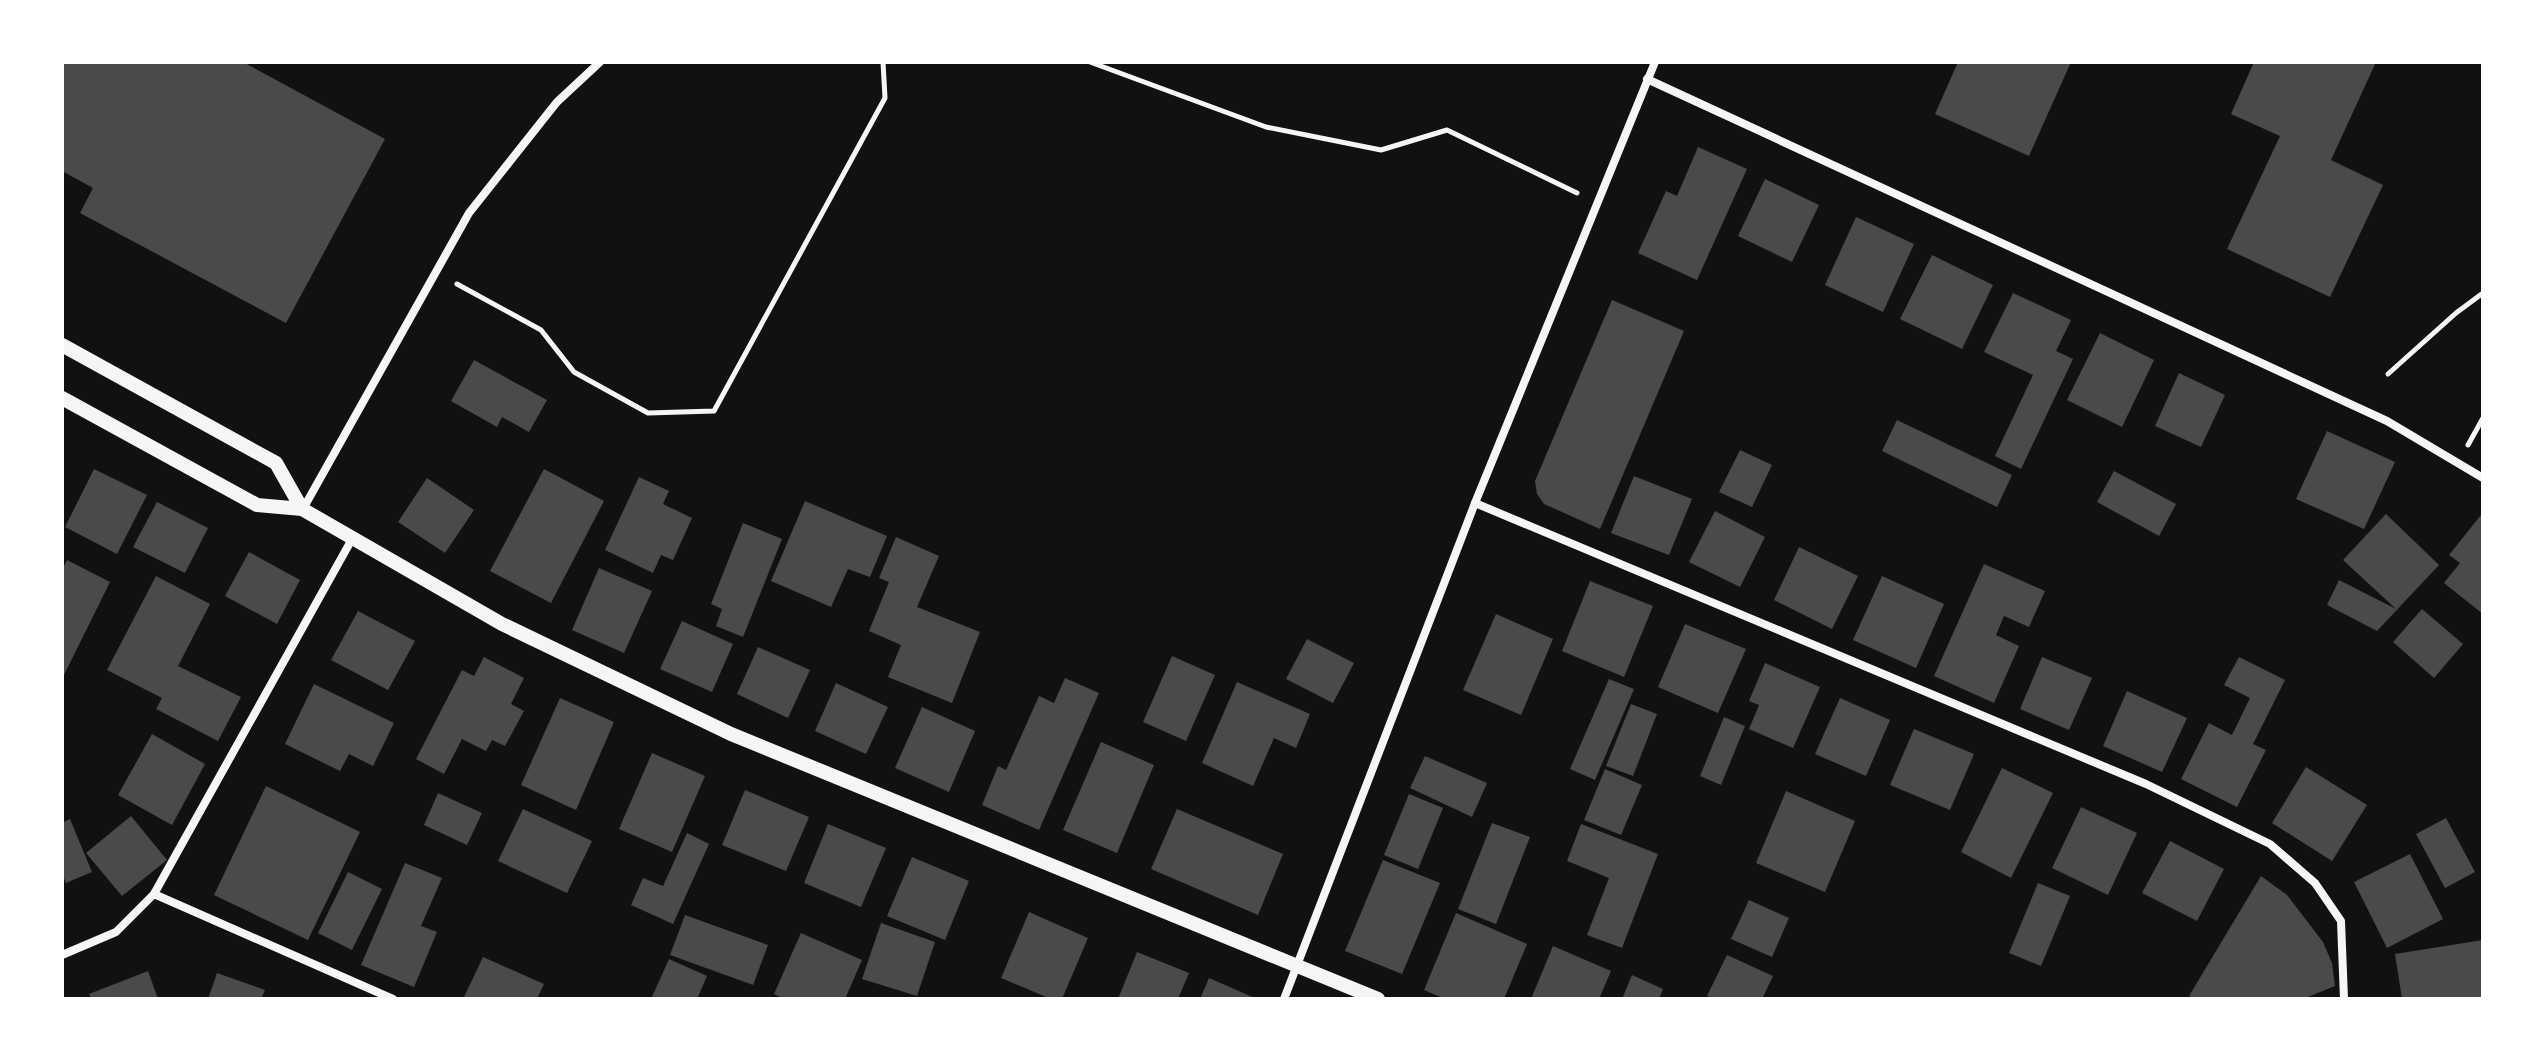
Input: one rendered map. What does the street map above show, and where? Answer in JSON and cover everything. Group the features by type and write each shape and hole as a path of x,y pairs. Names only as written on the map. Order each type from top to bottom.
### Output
{"street":[{"path":"302,509 469,213 557,102 600,62"},
{"path":"1284,999 1475,503 1655,62"},
{"path":"1647,79 2387,421 2483,478"},
{"path":"62,345 276,463 302,509"},
{"path":"62,398 257,505 302,509 502,624 731,734 1378,999"},
{"path":"1475,503 2146,784 2270,844 2315,883 2341,921 2344,999"},
{"path":"62,955 116,932 154,894 352,539"},
{"path":"154,894 393,999"}],"path":[{"path":"435,272 541,330 574,372 648,413 714,411 885,98 883,62"},
{"path":"1090,62 1266,127 1381,150 1447,130 1597,203"},
{"path":"2388,374 2483,293"}],"building":[{"path":"62,62 243,62 385,139 286,323 80,213 93,188 62,171"},
{"path":"1958,62 2071,62 2029,156 1935,114"},
{"path":"2254,62 2376,62 2331,160 2383,185 2330,297 2227,249 2280,136 2231,114"},
{"path":"1698,147 1747,169 1697,280 1638,253 1666,191 1677,196"},
{"path":"1765,179 1819,205 1792,262 1738,236"},
{"path":"1856,217 1914,244 1883,312 1825,285"},
{"path":"1932,255 1993,285 1962,349 1900,319"},
{"path":"2013,293 2071,320 2056,351 2073,359 2021,469 1995,456 2033,375 1984,352"},
{"path":"1612,300 1684,331 1600,529 1544,504 1537,494 1535,481"},
{"path":"2100,333 2154,360 2122,427 2067,400"},
{"path":"474,360 547,400 529,432 502,417 497,427 451,401"},
{"path":"2179,373 2225,395 2201,447 2155,426"},
{"path":"1897,420 2012,475 1997,507 1882,451"},
{"path":"2327,431 2395,462 2364,529 2296,499"},
{"path":"1740,450 1772,465 1752,507 1719,492"},
{"path":"94,469 147,495 117,554 65,527"},
{"path":"544,469 604,501 551,603 490,571"},
{"path":"2114,471 2176,504 2159,536 2097,502"},
{"path":"1634,476 1692,499 1669,555 1611,533"},
{"path":"639,477 669,491 663,504 692,518 673,560 661,555 653,573 605,550"},
{"path":"427,478 474,510 445,553 398,522"},
{"path":"805,501 887,536 870,577 848,569 831,607 771,581"},
{"path":"157,502 208,528 185,573 133,547"},
{"path":"1715,511 1765,537 1740,587 1689,562"},
{"path":"2386,514 2439,565 2377,631 2327,605 2339,580 2396,609 2343,560"},
{"path":"2481,515 2483,614 2444,583 2460,563 2449,555"},
{"path":"743,523 782,539 743,637 716,626 722,609 711,604"},
{"path":"896,537 939,556 917,607 980,632 952,703 888,677 901,645 869,631 889,582 879,578"},
{"path":"1799,547 1858,576 1832,629 1774,600"},
{"path":"249,552 300,580 277,624 225,596"},
{"path":"67,560 110,582 62,679 62,570"},
{"path":"1984,564 2045,591 2029,627 2004,616 1996,635 2019,646 1994,703 1934,676"},
{"path":"599,568 652,591 624,653 572,630"},
{"path":"156,576 210,604 178,666 241,697 218,741 156,709 162,698 107,670"},
{"path":"1882,576 1944,604 1916,668 1853,640"},
{"path":"1590,581 1653,606 1624,677 1562,651"},
{"path":"2422,609 2463,644 2434,678 2393,642"},
{"path":"358,611 415,641 388,690 331,660"},
{"path":"1496,614 1553,639 1521,715 1463,690"},
{"path":"682,621 733,644 712,692 660,669"},
{"path":"1685,624 1746,649 1718,713 1658,687"},
{"path":"1307,639 1354,663 1333,703 1286,679"},
{"path":"758,647 810,670 788,718 737,694"},
{"path":"1172,656 1215,675 1186,741 1143,722"},
{"path":"484,657 524,678 511,704 524,711 505,746 492,740 486,751 462,739 444,774 416,759 462,670 474,676"},
{"path":"2042,657 2092,678 2069,730 2020,709"},
{"path":"2239,657 2285,680 2253,744 2266,750 2237,807 2181,779 2209,723 2232,735 2250,698 2224,685"},
{"path":"1765,663 1820,687 1793,748 1749,729 1759,705 1749,701"},
{"path":"1065,678 1099,693 1039,830 982,805 998,766 1006,770 1039,696 1054,703"},
{"path":"1609,679 1634,689 1595,780 1570,769"},
{"path":"1237,682 1310,714 1296,748 1274,738 1253,786 1202,763"},
{"path":"836,683 888,707 866,754 815,731"},
{"path":"314,684 394,723 373,766 349,754 340,771 285,744"},
{"path":"2127,691 2187,718 2162,772 2103,746"},
{"path":"560,698 614,722 576,810 521,785"},
{"path":"1840,698 1890,720 1866,776 1815,754"},
{"path":"1631,704 1657,714 1633,776 1606,766"},
{"path":"922,707 975,731 949,792 895,768"},
{"path":"1724,717 1745,726 1721,785 1700,776"},
{"path":"1914,729 1974,754 1950,810 1890,785"},
{"path":"152,734 205,764 172,825 118,795"},
{"path":"1101,742 1154,765 1117,853 1063,830"},
{"path":"652,753 705,776 672,852 619,829"},
{"path":"1425,756 1487,783 1472,817 1410,788"},
{"path":"2306,767 2367,805 2332,861 2272,823"},
{"path":"2002,768 2053,793 2011,878 1961,852"},
{"path":"1605,769 1642,785 1621,835 1584,820"},
{"path":"266,786 360,832 308,940 214,895"},
{"path":"745,790 809,817 786,871 722,845"},
{"path":"1786,791 1855,821 1825,892 1756,863"},
{"path":"438,793 482,813 467,845 424,825"},
{"path":"1409,794 1443,808 1418,869 1384,855"},
{"path":"2081,807 2137,833 2108,895 2052,868"},
{"path":"523,809 592,841 567,893 498,861"},
{"path":"1177,809 1283,854 1258,915 1151,869"},
{"path":"131,816 167,860 122,896 86,853"},
{"path":"2446,818 2475,872 2445,888 2416,834"},
{"path":"70,819 92,872 66,883 62,874 62,823"},
{"path":"1492,823 1530,837 1496,924 1458,909"},
{"path":"828,824 886,848 861,907 804,883"},
{"path":"1581,824 1658,854 1622,948 1587,935 1609,878 1567,861"},
{"path":"687,833 709,844 673,924 631,905 643,878 663,886"},
{"path":"2170,841 2224,869 2197,921 2142,893"},
{"path":"2410,854 2443,919 2387,948 2354,882"},
{"path":"912,857 969,881 945,940 887,916"},
{"path":"1383,860 1440,883 1402,974 1345,951"},
{"path":"405,863 442,878 421,926 437,932 414,987 361,965"},
{"path":"348,872 382,889 352,950 318,933"},
{"path":"2261,876 2287,895 2323,942 2332,963 2335,986 2303,999 2195,999 2189,996"},
{"path":"2038,883 2070,896 2041,966 2009,953"},
{"path":"1749,900 1789,918 1772,957 1731,939"},
{"path":"1029,912 1088,938 1062,999 1051,999 1001,978"},
{"path":"1456,913 1527,944 1504,999 1445,999 1424,990"},
{"path":"685,915 768,945 753,985 670,955"},
{"path":"881,923 935,942 917,996 862,979"},
{"path":"801,933 862,960 845,999 784,999 774,994"},
{"path":"2483,940 2483,999 2402,999 2395,954"},
{"path":"1553,946 1611,971 1599,999 1531,999"},
{"path":"1137,952 1189,973 1178,999 1118,999"},
{"path":"1727,955 1773,976 1762,999 1714,999 1707,996"},
{"path":"483,957 544,984 537,999 463,999"},
{"path":"669,959 707,976 697,999 651,999"},
{"path":"148,971 158,999 91,999 89,994"},
{"path":"217,973 265,990 261,999 208,999"},
{"path":"1632,975 1663,989 1659,999 1622,999"},
{"path":"1209,978 1257,999 1200,999"}]}
